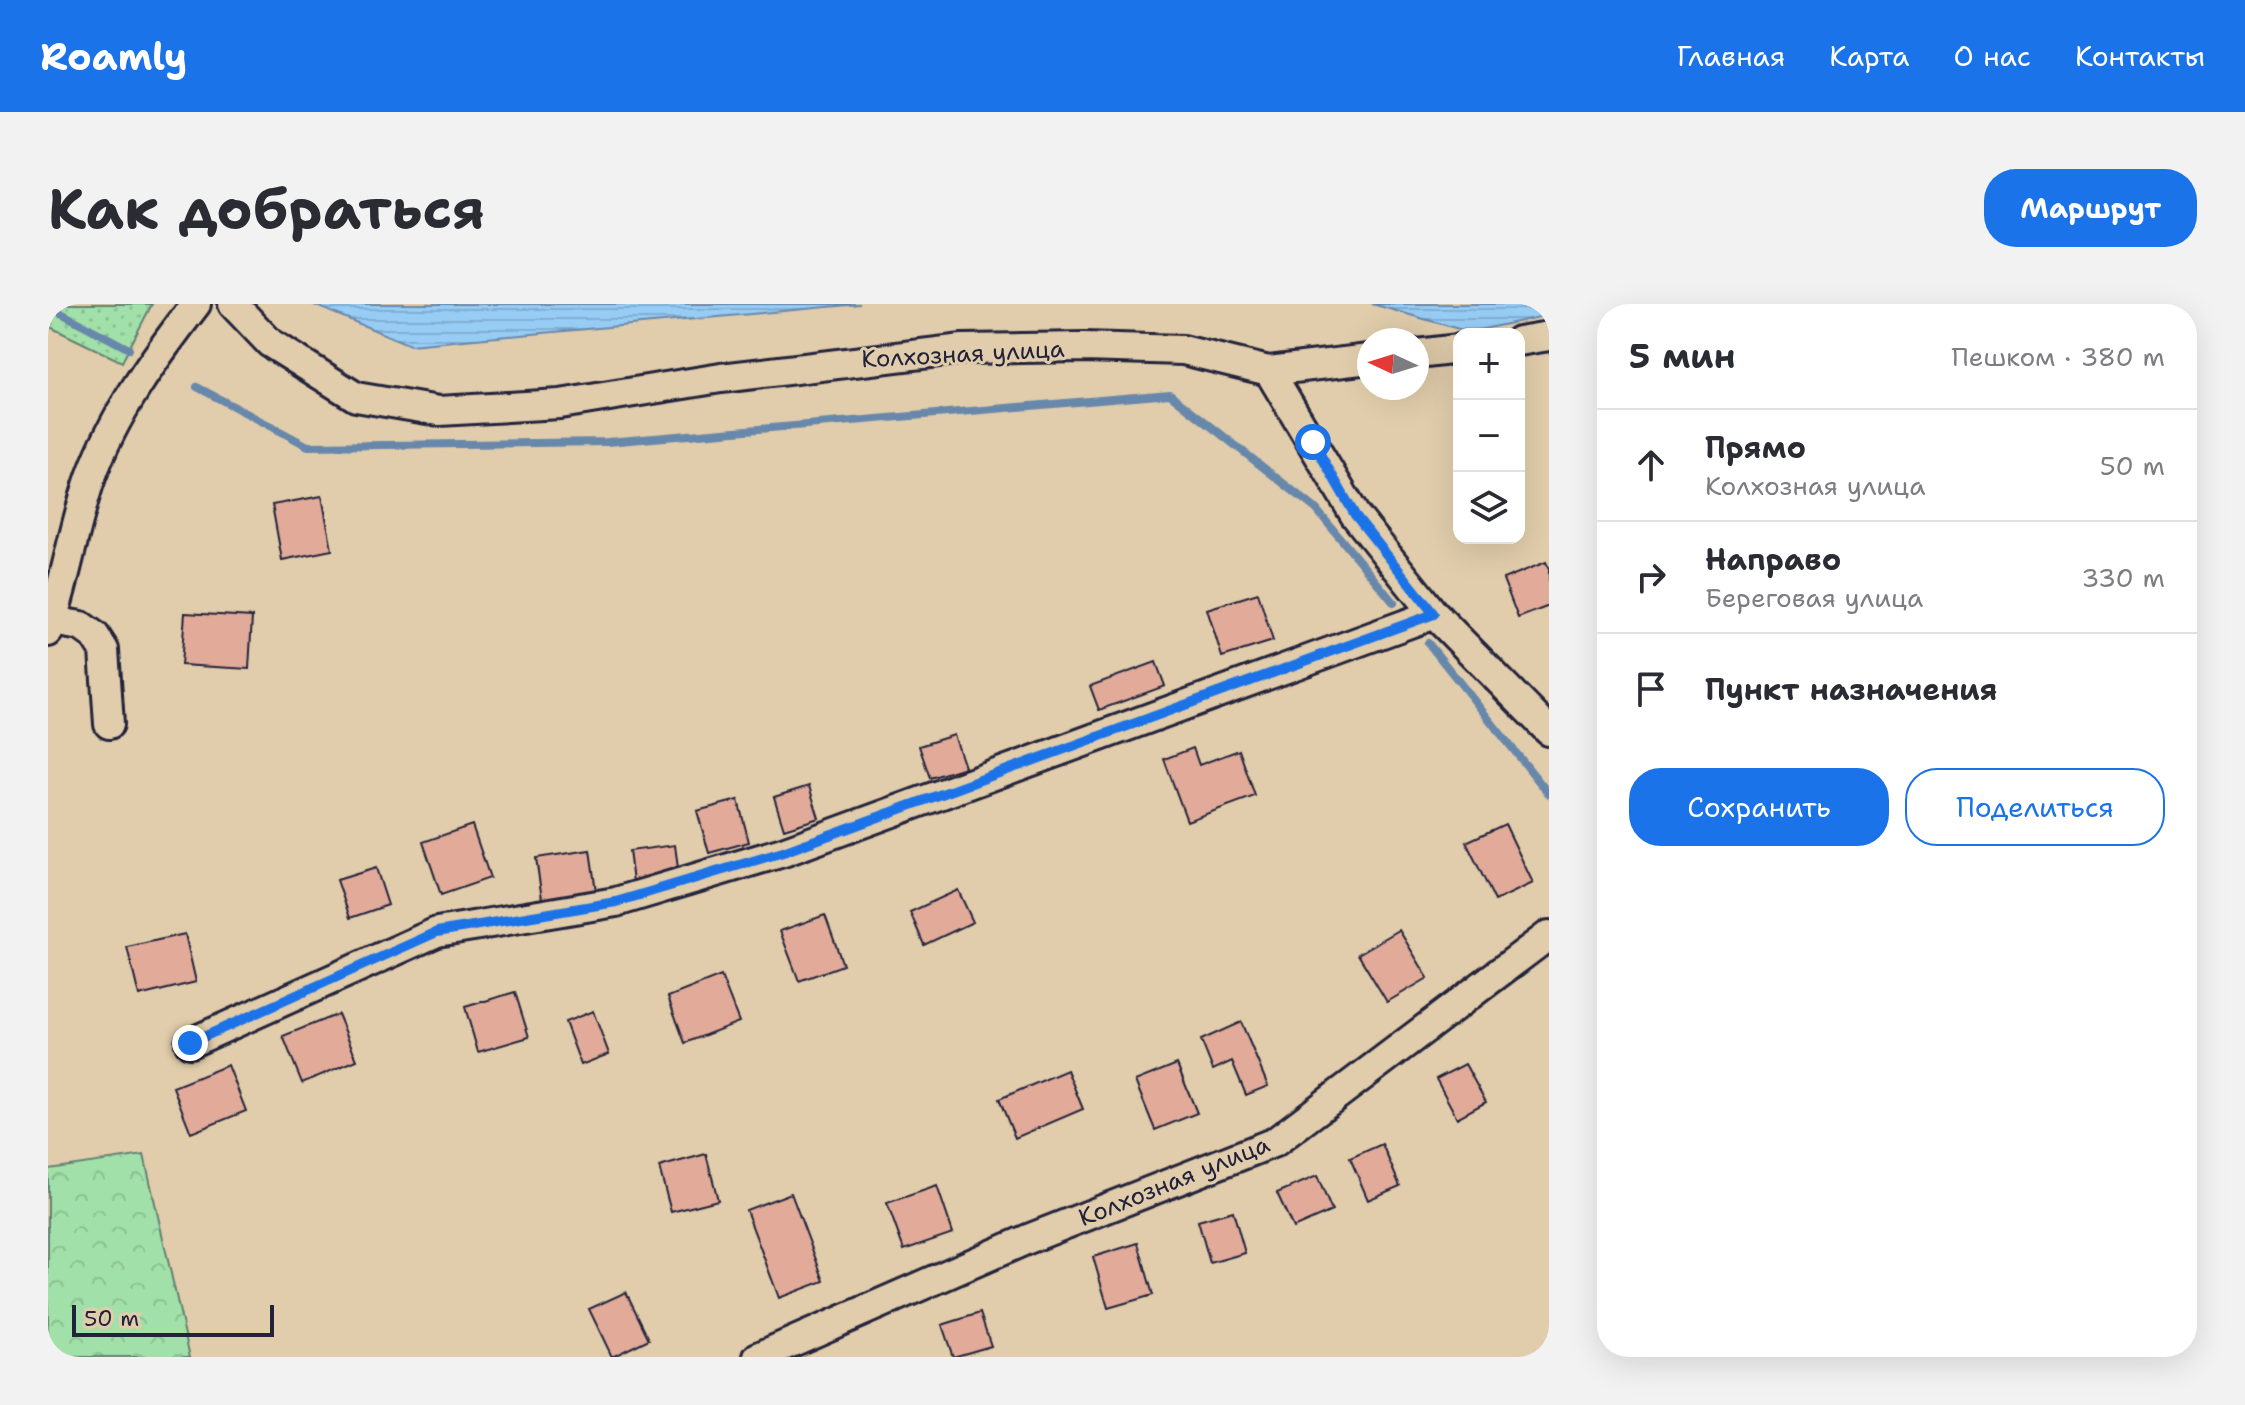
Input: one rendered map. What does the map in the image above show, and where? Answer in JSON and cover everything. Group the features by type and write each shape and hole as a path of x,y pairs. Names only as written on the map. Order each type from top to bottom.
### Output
{"street":[{"path":"109,724 104,650 95,636 81,626 50,627 82,505 101,452 130,397 196,304"},
{"name":"Колхозная улица","path":"233,304 270,343 356,397 439,411 560,404 721,378 963,349 1084,347 1183,350 1269,371"},
{"path":"1525,340 1549,336"},
{"path":"1429,353 1453,350"},
{"path":"1357,360 1269,371 1355,515 1434,614 1549,731"},
{"path":"190,1043 437,932 616,902 783,852 1434,614"},
{"name":"Колхозная улица","path":"758,1357 1028,1239 1275,1142 1549,935"}],"green space":[{"path":"48,304 152,304 122,362 48,326"},
{"path":"144,1155 190,1357 48,1357 48,1169"}],"water":[{"path":"312,304 860,304 410,345"},
{"path":"1372,304 1549,304 1549,315 1488,328 1455,328"}],"building":[{"path":"322,496 332,550 282,560 272,505"},
{"path":"1546,562 1549,569 1549,606 1518,618 1503,579"},
{"path":"1258,593 1273,641 1222,657 1207,609"},
{"path":"185,613 252,617 249,669 181,665"},
{"path":"1156,662 1165,686 1099,710 1090,686"},
{"path":"954,735 965,767 930,778 919,746"},
{"path":"1193,748 1199,765 1239,750 1255,796 1187,821 1164,759"},
{"path":"809,786 819,818 784,829 774,797"},
{"path":"738,800 749,842 709,853 697,811"},
{"path":"1505,824 1533,883 1495,901 1466,842"},
{"path":"472,825 490,878 441,895 423,842"},
{"path":"675,845 679,876 633,882 629,851"},
{"path":"590,850 596,891 542,899 536,858"},
{"path":"376,868 388,905 350,918 337,880"},
{"path":"958,890 973,922 924,945 910,912"},
{"path":"825,915 843,965 799,981 780,931"},
{"path":"1399,930 1428,978 1387,1002 1358,954"},
{"path":"185,934 196,982 139,996 127,947"},
{"path":"721,976 739,1022 685,1043 668,997"},
{"path":"515,992 529,1037 478,1052 465,1007"},
{"path":"593,1011 609,1054 581,1065 565,1022"},
{"path":"338,1014 357,1060 302,1083 283,1036"},
{"path":"1241,1022 1268,1086 1246,1095 1232,1061 1213,1070 1201,1040"},
{"path":"1177,1064 1197,1113 1155,1130 1135,1081"},
{"path":"1465,1064 1486,1102 1457,1118 1436,1079"},
{"path":"228,1065 246,1111 191,1133 173,1087"},
{"path":"1067,1070 1083,1109 1015,1138 999,1099"},
{"path":"1382,1144 1400,1186 1368,1200 1350,1158"},
{"path":"706,1154 718,1200 671,1212 659,1167"},
{"path":"1317,1176 1332,1211 1293,1228 1277,1193"},
{"path":"937,1186 953,1233 904,1250 887,1203"},
{"path":"791,1193 824,1281 779,1298 746,1210"},
{"path":"1233,1211 1245,1253 1210,1263 1198,1221"},
{"path":"1138,1243 1153,1295 1108,1308 1093,1257"},
{"path":"626,1292 649,1339 612,1357 589,1309"},
{"path":"980,1313 991,1346 953,1357 942,1325"}],"waterway":[{"path":"48,306 129,349"},
{"path":"197,387 308,446 607,442 1170,394 1316,509 1394,603"},
{"path":"1428,643 1549,794"}],"route":[{"path":"190,1043 437,932 616,902 783,852 1434,614 1355,515 1313,442"}]}
